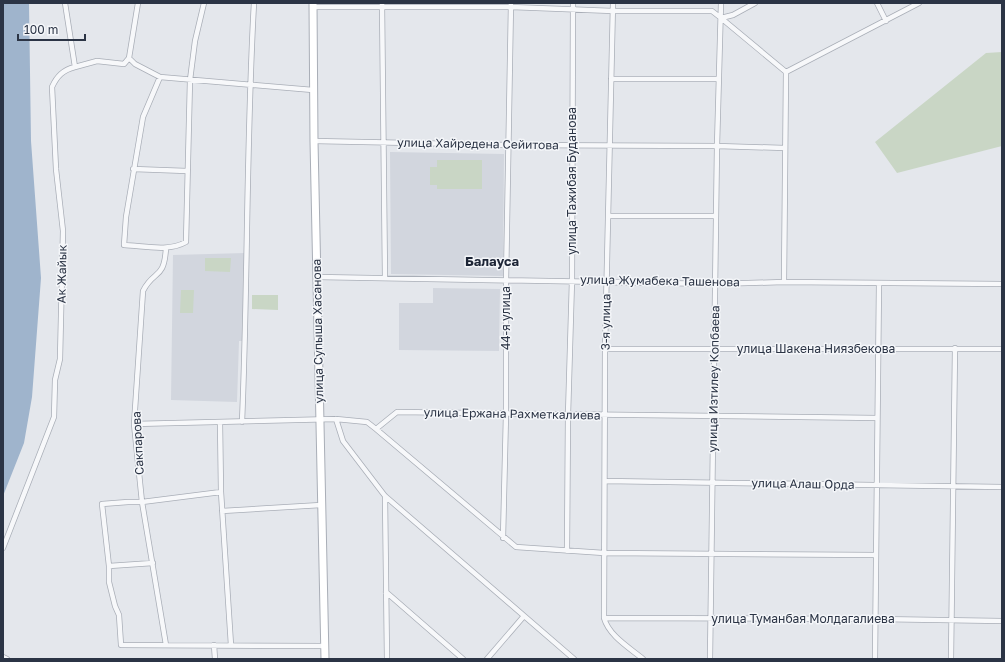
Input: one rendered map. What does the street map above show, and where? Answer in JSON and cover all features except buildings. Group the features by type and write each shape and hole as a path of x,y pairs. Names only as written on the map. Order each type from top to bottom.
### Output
{"street":[{"path":"65,3 75,67"},
{"path":"138,3 129,58 136,64 160,77 314,90"},
{"path":"160,77 142,117 126,217 124,245 166,248 186,242 190,80 195,42 204,3"},
{"path":"242,422 246,314 249,84 254,3"},
{"name":"3-я улица","path":"604,618 604,416 613,3"},
{"name":"улица Изтилеу Копбаева","path":"710,659 709,618 713,482 718,79 721,3"},
{"path":"721,18 733,15 755,3"},
{"path":"877,3 886,21"},
{"path":"786,72 919,3"},
{"path":"313,5 511,5 573,6 613,11 712,11 786,72"},
{"name":"улица Супыша Хасанова","path":"313,5 314,141 325,659"},
{"name":"44-я улица","path":"503,538 511,5"},
{"path":"382,6 382,143 385,278"},
{"name":"улица Тажибая Буданова","path":"567,550 568,415 572,280 573,6"},
{"name":"Ак Жайык","path":"3,548 54,417 55,380 60,359 63,231 56,169 52,87 57,77 66,69 97,61 124,64 129,58"},
{"path":"784,282 786,72"},
{"path":"611,79 718,79"},
{"name":"улица Хайредена Сейитова","path":"314,141 785,148"},
{"path":"133,170 187,171"},
{"path":"608,216 716,216"},
{"name":"Сакпарова","path":"166,248 165,263 162,272 146,285 143,291 134,424 142,502 166,645"},
{"name":"улица Жумабека Ташенова","path":"317,277 506,281 572,280 715,284 784,282 1002,284"},
{"path":"875,659 879,283"},
{"path":"951,659 955,348"},
{"name":"улица Шакена Ниязбекова","path":"605,349 1002,349"},
{"name":"улица Ержана Рахметкалиева","path":"376,429 397,412 604,416 877,418"},
{"path":"134,424 336,419 367,422 503,538 516,547 604,553 711,555 876,555"},
{"path":"336,419 343,441 385,496 574,659"},
{"path":"220,422 221,492 230,645"},
{"name":"улица Алаш Орда","path":"605,482 713,482 1002,487"},
{"path":"221,492 142,502 102,504 109,566 109,582 114,606 119,615 121,645 324,646"},
{"path":"385,496 387,659"},
{"path":"222,511 321,506"},
{"path":"109,566 153,562"},
{"path":"386,592 463,659"},
{"path":"487,659 524,616"},
{"path":"604,618 606,626 612,633 643,659"},
{"name":"улица Туманбая Молдагалиева","path":"604,618 876,619 1002,622"},
{"path":"214,645 215,659"},
{"path":"3,657 7,659"}],"shaded area":[{"path":"390,152 504,154 503,276 391,274"},
{"path":"245,253 242,341 239,341 237,402 171,400 173,255"},
{"path":"433,288 500,289 499,351 399,350 399,303 433,303"}],"green space":[{"path":"1002,52 1002,146 897,173 875,142 986,53"},
{"path":"437,160 482,160 482,189 437,189 437,185 430,185 430,167 437,167"},
{"path":"205,258 231,258 230,272 205,271"},
{"path":"181,290 194,290 193,313 180,313"},
{"path":"252,295 278,295 278,310 252,309"}],"water":[{"path":"3,3 29,3 31,141 41,278 32,397 24,443 3,496"}],"district":[{"name":"Балауса","path":"492,261"}]}
